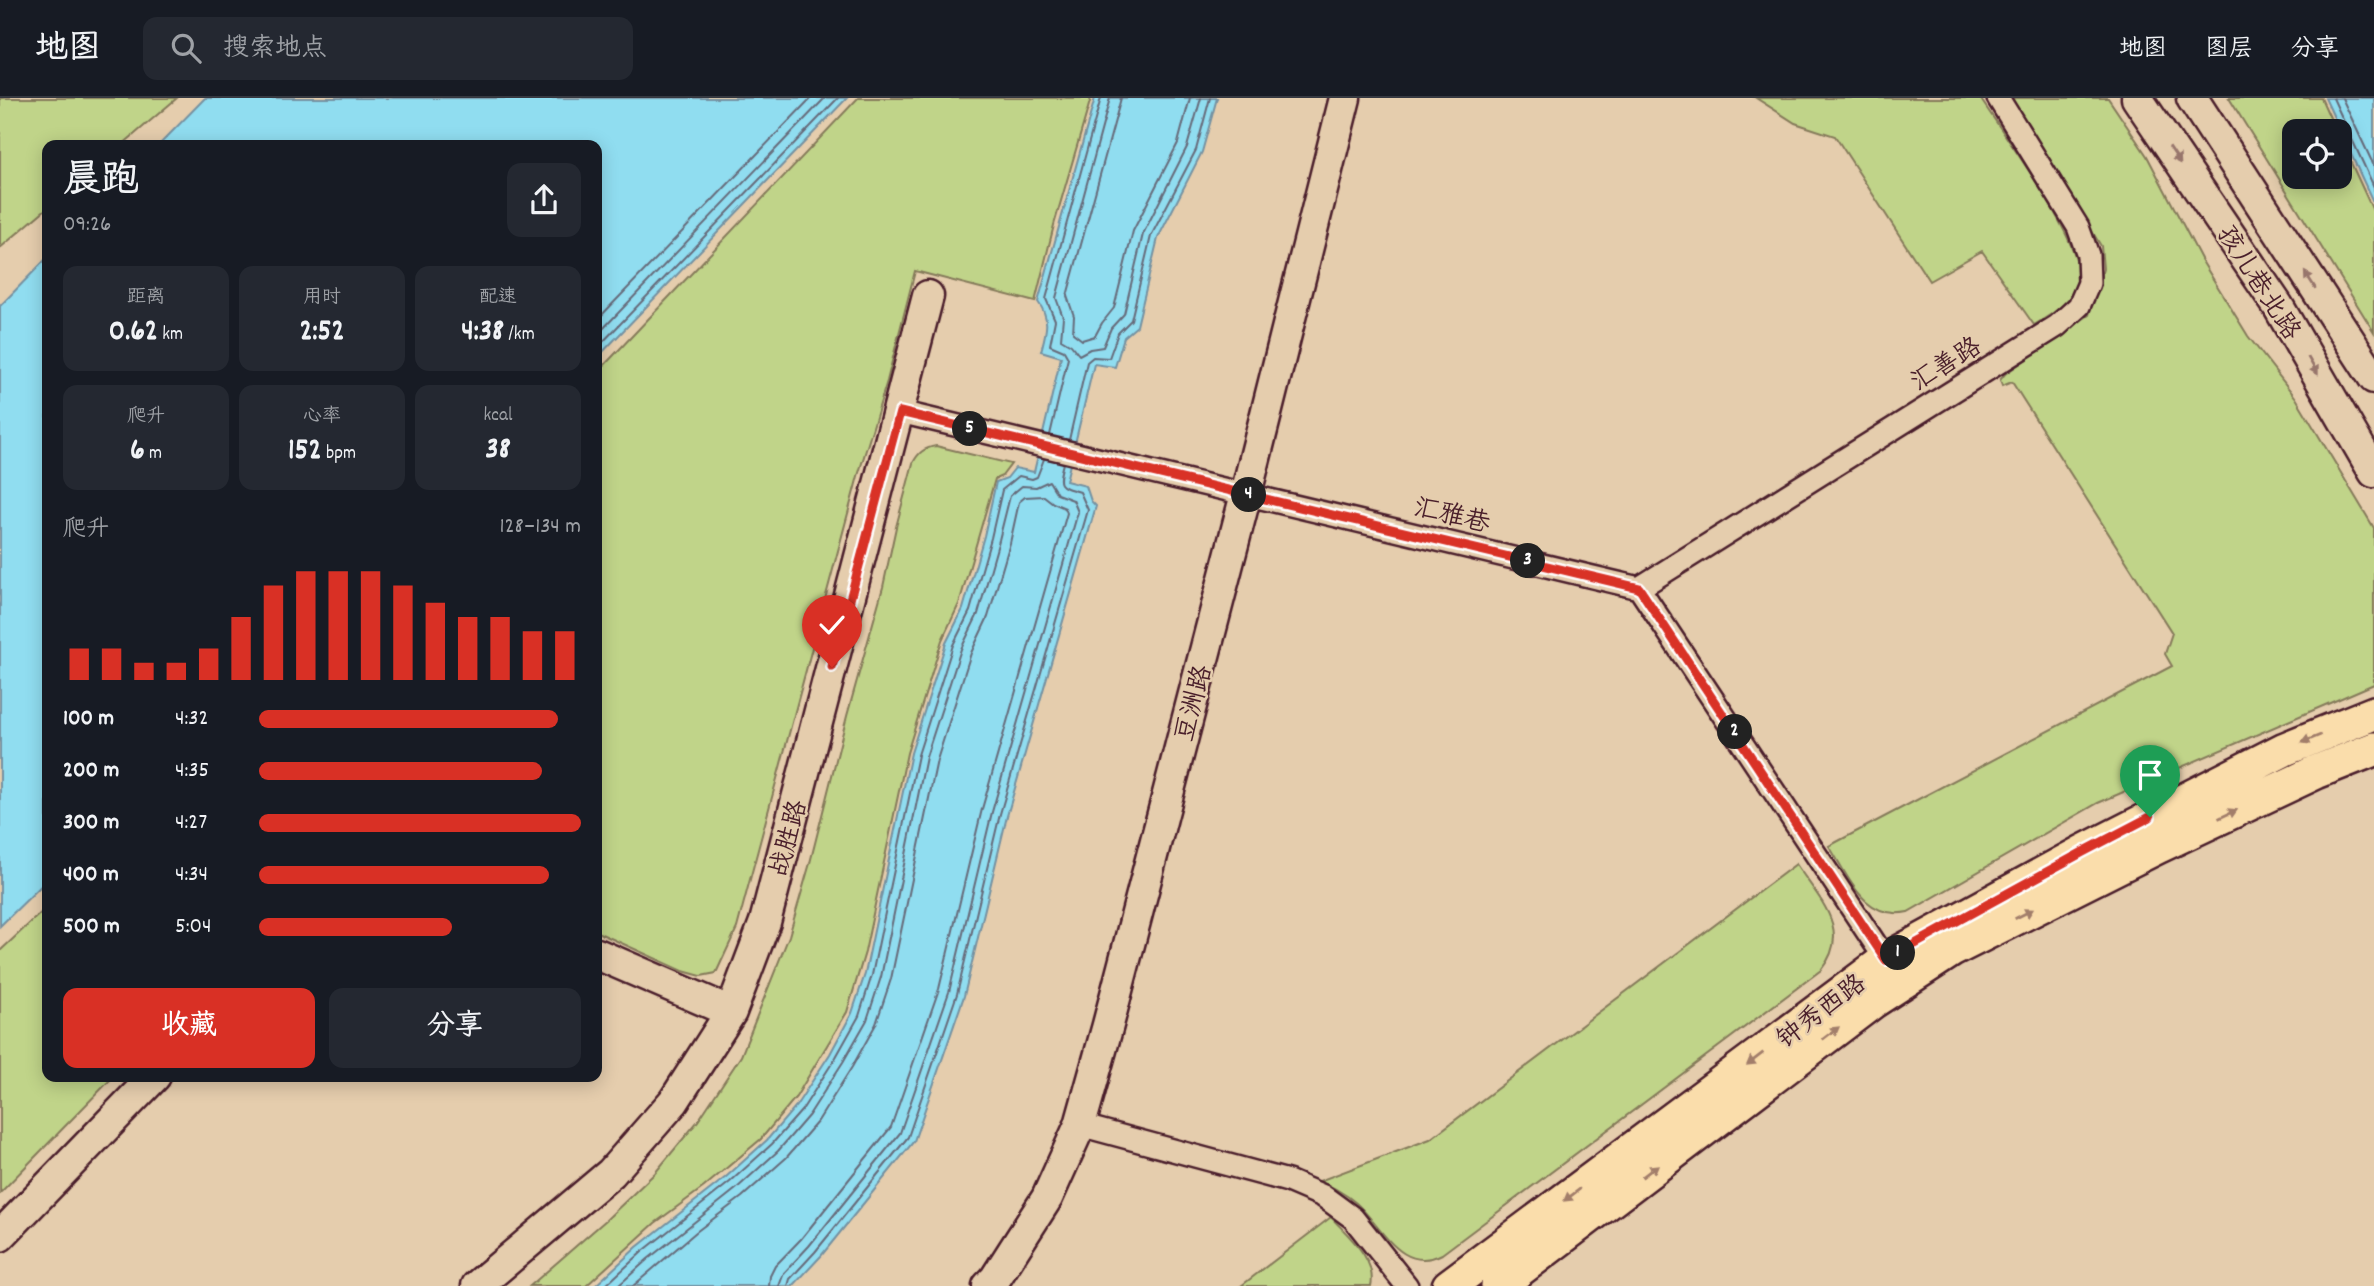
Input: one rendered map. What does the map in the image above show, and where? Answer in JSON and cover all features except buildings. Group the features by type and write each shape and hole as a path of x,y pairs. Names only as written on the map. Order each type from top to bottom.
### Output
{"main road":[{"name":"钟秀西路","path":"1449,1286 1886,960 2083,852 2249,767 2285,749 2374,713"},
{"name":"钟秀西路","path":"1497,1286 1872,1002 1952,950 2159,846 2316,772 2374,749"}],"street":[{"name":"豆洲路","path":"988,1286 1047,1198 1080,1125 1246,494 1345,98"},
{"name":"汇善路","path":"1639,588 2057,326 2079,306 2089,283 2088,255 2078,227 1998,98"},
{"name":"孩儿巷北路","path":"2137,98 2278,306 2374,471"},
{"name":"孩儿巷北路","path":"2192,98 2374,378"},
{"name":"战胜路","path":"477,1286 611,1173 674,1101 731,1012 765,922 900,412 928,296"},
{"name":"汇雅巷","path":"900,412 1639,588"},
{"path":"1639,588 1886,960"},
{"path":"602,956 731,1012"},
{"path":"0,1236 149,1082"},
{"path":"1080,1125 1288,1181 1323,1196 1353,1218 1407,1286"}],"green space":[{"path":"0,98 177,98 128,140 42,140 42,212 0,248"},
{"path":"858,98 1091,98 1035,302 915,271 737,928 716,973 701,976 683,971 602,934 602,368"},
{"path":"1756,98 1980,98 2039,186 2067,237 2076,259 2078,275 2073,292 2056,311 2034,325 1982,251 1929,281 1835,136 1795,123"},
{"path":"2011,98 2108,98 2147,156 2202,261 2248,336 2296,398 2374,528 2374,684 2098,803 1908,912 1893,913 1880,910 1860,894 1829,846 2172,666 2165,654 2172,633 2012,382 2002,386 2000,380 2089,315 2103,269 2101,246"},
{"path":"2229,98 2321,98 2331,119 2282,119 2282,184"},
{"path":"2352,165 2374,213 2374,332 2285,189 2352,189"},
{"path":"936,446 1011,464 1002,476 995,479 959,604 942,640 907,753 865,952 847,1012 796,1097 761,1139 704,1187 655,1223 586,1286 530,1286 655,1173 698,1121 741,1056 789,936 883,587 913,463 922,452"},
{"path":"1796,864 1822,902 1833,928 1834,941 1830,955 1821,970 1442,1254 1428,1259 1415,1258 1404,1253 1393,1245 1356,1203 1319,1181 1430,1139"},
{"path":"42,912 42,1082 108,1082 0,1193 0,951"},
{"path":"1331,1217 1365,1257 1370,1266 1371,1286 1241,1286"}],"water":[{"path":"205,98 847,98 602,353 602,140 164,140"},
{"path":"1095,98 1217,98 1202,152 1158,238 1137,326 1124,337 1115,367 1094,364 1066,481 1086,486 1091,501 1096,506 1007,816 964,996 914,1141 821,1256 793,1286 595,1286 637,1247 726,1177 767,1140 796,1106 830,1054 852,1013 865,974 911,753 946,643 963,609 996,482 1007,478 1015,468 1034,472 1061,357 1041,351 1046,320 1038,302"},
{"path":"2325,98 2374,98 2374,204 2352,156 2352,119 2335,119"},
{"path":"42,263 42,885 0,926 0,306"}],"route":[{"path":"832,667 900,412 1639,588 1886,960 2150,817"}]}
